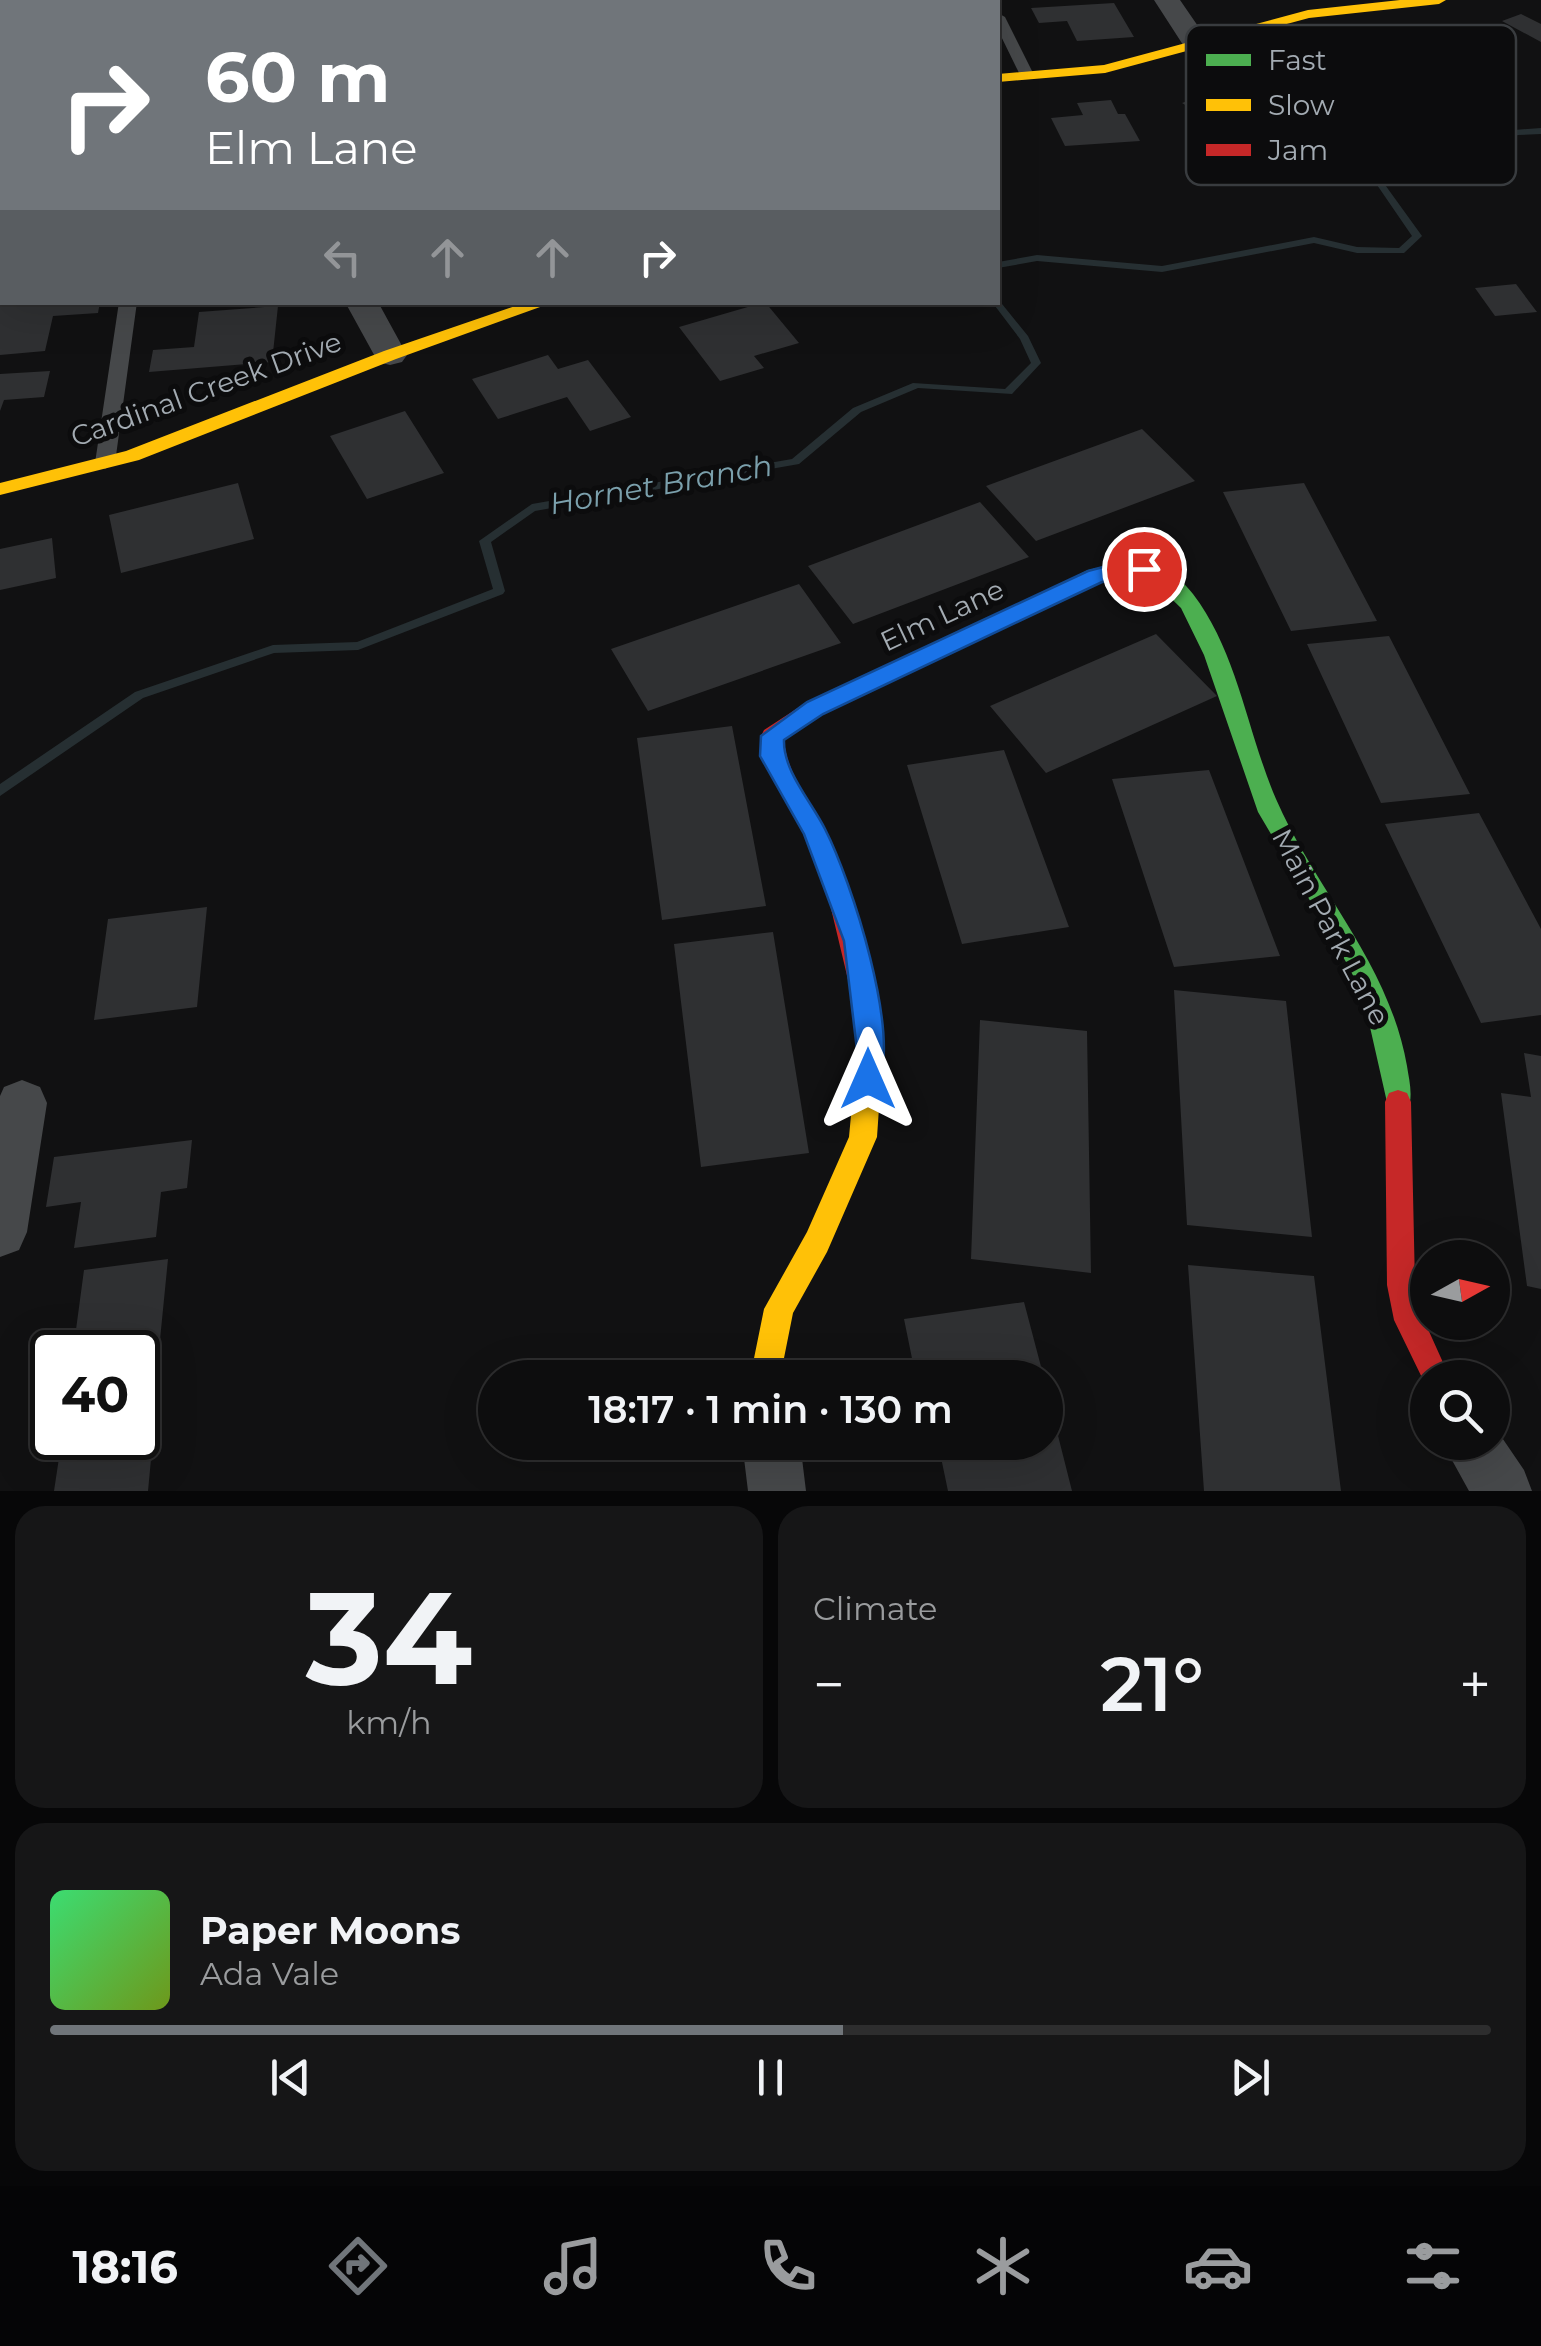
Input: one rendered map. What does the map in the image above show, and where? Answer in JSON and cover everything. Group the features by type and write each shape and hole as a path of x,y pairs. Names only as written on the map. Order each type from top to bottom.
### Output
{"street":[{"path":"1168,0 1186,28"},
{"path":"1267,25 1308,14 1439,0"},
{"path":"1000,78 1105,69 1186,48"},
{"path":"363,305 390,354"},
{"name":"Cardinal Creek Drive","path":"0,489 105,464 198,432 390,354 537,305"},
{"name":"Elm Lane","path":"769,1360 779,1309 817,1242 863,1138 870,1050 856,941 815,833 772,756 772,736 815,708 1095,576 1122,569 1144,569"},
{"name":"Main Park Lane","path":"1144,569 1163,576 1196,616 1276,828 1362,974 1388,1032 1398,1083 1396,1210 1401,1289 1427,1360"},
{"path":"0,1232 22,1103"},
{"path":"773,1460 777,1491"},
{"path":"1483,1460 1503,1491"}],"lane":[{"path":"1000,21 1027,76"},
{"path":"105,464 128,305"}],"building":[{"path":"1114,3 1134,37 1077,41 1067,21 1039,23 1031,8"},
{"path":"1521,14 1541,24 1541,42 1516,25 1502,21"},
{"path":"1111,100 1118,114 1125,114 1140,141 1065,146 1051,118 1083,115 1077,103"},
{"path":"1516,284 1537,312 1495,316 1475,288"},
{"path":"0,305 99,305 98,313 53,316 45,351 0,355"},
{"path":"755,305 767,305 799,343 754,356 764,368 720,381 679,327"},
{"path":"278,306 272,362 149,372 153,350 194,347 199,312"},
{"path":"548,355 558,369 588,360 631,417 590,431 567,397 498,419 472,379"},
{"path":"50,371 44,397 4,400 0,411 0,374"},
{"path":"405,411 444,473 367,499 330,436"},
{"path":"1142,429 1195,481 1036,541 986,486"},
{"path":"238,483 254,539 121,573 109,515"},
{"path":"1304,483 1377,621 1291,631 1223,492"},
{"path":"980,502 1029,557 853,624 808,566"},
{"path":"52,538 56,578 0,590 0,549"},
{"path":"799,584 841,643 648,711 611,649"},
{"path":"1156,634 1217,696 1046,773 990,706"},
{"path":"1389,636 1470,794 1381,803 1307,644"},
{"path":"732,726 766,906 662,920 637,738"},
{"path":"1004,750 1069,927 962,944 907,765"},
{"path":"1209,770 1280,956 1174,967 1112,779"},
{"path":"1479,813 1541,929 1541,1015 1481,1023 1385,824"},
{"path":"207,907 197,1007 94,1020 108,919"},
{"path":"773,932 809,1153 701,1167 674,944"},
{"path":"1174,990 1286,1001 1312,1237 1187,1225"},
{"path":"980,1020 1087,1031 1091,1273 971,1259"},
{"path":"1524,1053 1541,1056 1541,1289 1527,1286 1501,1093 1531,1097"},
{"path":"192,1140 187,1188 161,1192 156,1237 74,1248 81,1202 46,1207 54,1157"},
{"path":"168,1259 160,1340 160,1330 76,1330 84,1270"},
{"path":"1188,1265 1314,1276 1341,1491 1204,1491"},
{"path":"1024,1302 1039,1360 912,1360 904,1319"},
{"path":"1063,1455 1072,1491 948,1491 942,1460 1063,1460"},
{"path":"59,1460 151,1460 148,1491 54,1491"}],"waterway":[{"name":"Hornet Branch","path":"1516,132 1541,131"},
{"name":"Hornet Branch","path":"1000,265 1037,258 1162,269 1314,240 1357,250 1401,251 1417,236 1381,185"},
{"name":"Hornet Branch","path":"0,791 139,695 273,649 358,646 499,591 485,541 532,508 795,462 857,410 917,385 1008,392 1036,363 1025,338 998,305"}],"traffic: fast":[{"path":"1036,604 1079,582 1128,568 1158,574 1189,603 1215,655 1270,812 1355,955 1378,1005 1396,1077 1398,1102"}],"traffic: slow":[{"path":"1267,25 1308,14 1439,0"},
{"path":"1000,78 1105,69 1186,47"},
{"path":"0,489 132,456 390,355 537,305"},
{"path":"769,1360 779,1309 817,1242 863,1137 870,1050 864,1001"}],"traffic: jam":[{"path":"864,1001 840,896 816,835 782,775 772,736 815,708 1036,604"},
{"path":"1398,1102 1401,1285 1409,1320 1427,1360"}],"route":[{"path":"868,1079 870,1050 856,941 815,833 772,756 772,736 815,708 1095,576 1122,569 1144,569"}]}
